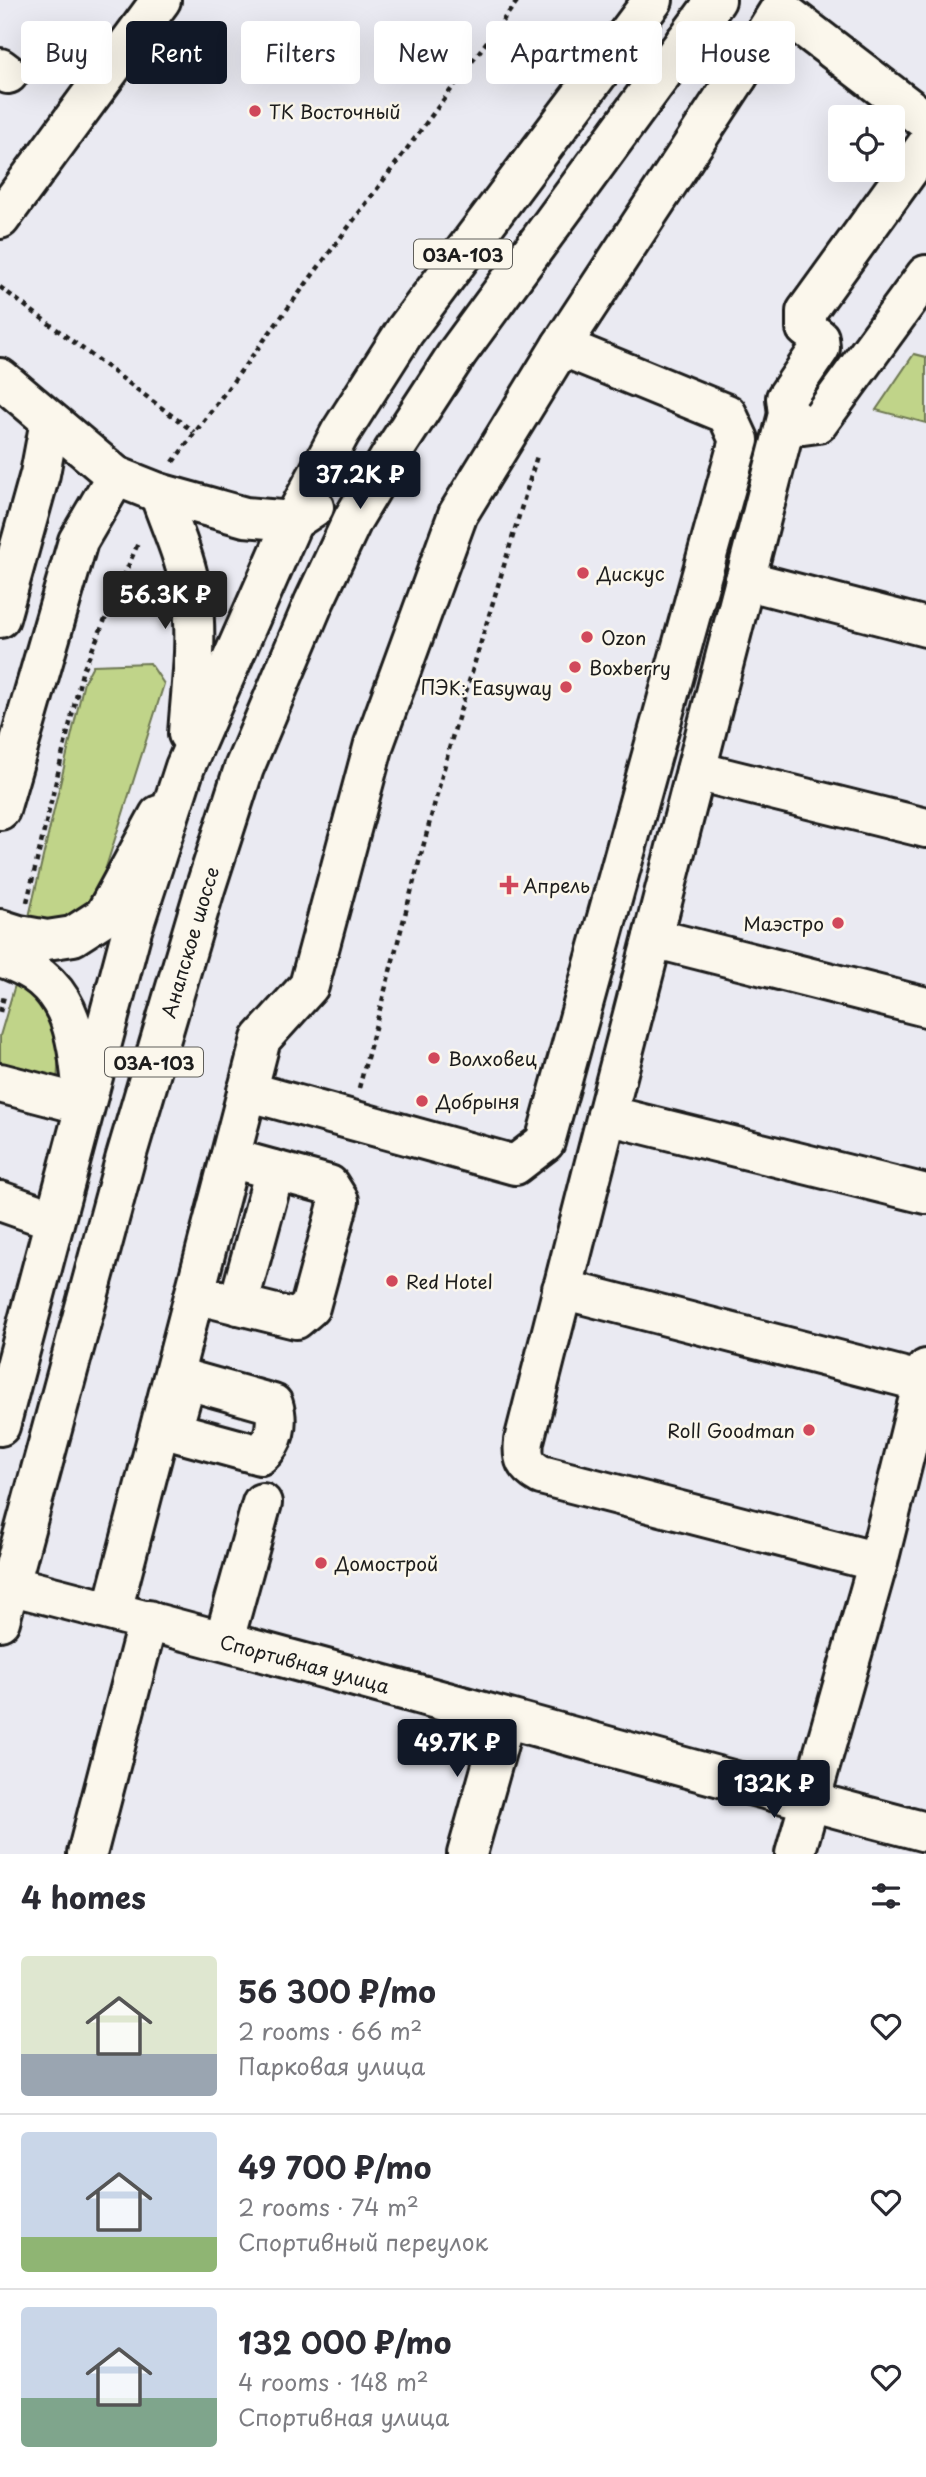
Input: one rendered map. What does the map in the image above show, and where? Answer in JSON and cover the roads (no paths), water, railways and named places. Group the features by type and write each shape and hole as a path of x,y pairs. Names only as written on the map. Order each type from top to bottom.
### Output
{"main road":[{"path":"0,219 161,0"},
{"name":"03А-103","path":"0,1426 132,930 185,767 293,521 340,433 405,331 653,0"},
{"name":"03А-103","path":"700,21 716,0"},
{"path":"772,21 783,4 926,121"},
{"name":"03А-103","path":"393,452 458,352 676,54"},
{"path":"112,1611 167,1430 195,1294 261,1039 309,986 374,744 457,514 561,346 733,84"},
{"path":"878,1562 541,1475 528,1468 522,1455 562,1289 788,414 786,398 820,348 819,338 806,328 806,312 926,146"},
{"path":"788,414 803,425 818,423 926,275"},
{"path":"247,1091 515,1165 545,1142 739,440 727,414 561,346"},
{"path":"0,378 116,476 159,493 245,517 293,521 393,452"},
{"path":"0,618 40,474 50,421"},
{"name":"Анапское шоссе","path":"5,1603 125,1160 208,877 244,768 314,602 353,519 393,452"},
{"path":"0,810 78,541 116,476"},
{"path":"0,1083 85,1105 77,1039 64,1003 41,977 4,949 19,936 47,940 73,936 104,916 185,767 195,639 194,617 183,560 159,493"},
{"path":"745,580 926,627"},
{"path":"696,771 926,828"},
{"path":"653,938 926,1007"},
{"path":"607,1115 926,1194"},
{"path":"195,1294 296,1319 310,1307 338,1201 329,1185 230,1158"},
{"path":"238,1305 275,1170"},
{"path":"0,1201 54,1220"},
{"path":"562,1289 924,1375 878,1562 795,1854"},
{"path":"224,1640 261,1503"},
{"name":"Спортивная улица","path":"5,1603 112,1611 926,1832"},
{"path":"87,1854 148,1620"},
{"path":"467,1854 505,1719"}],"place":[{"name":"ТК Восточный","path":"255,111"},
{"name":"Дискус","path":"583,573"},
{"name":"Ozon","path":"587,637"},
{"name":"Boxberry","path":"575,667"},
{"name":"ПЭК: Easyway","path":"566,687"},
{"name":"Апрель","path":"509,885"},
{"name":"Маэстро","path":"838,923"},
{"name":"Волховец","path":"434,1058"},
{"name":"Добрыня","path":"422,1101"},
{"name":"Red Hotel","path":"392,1281"},
{"name":"Roll Goodman","path":"809,1430"},
{"name":"Домострой","path":"321,1563"}]}
